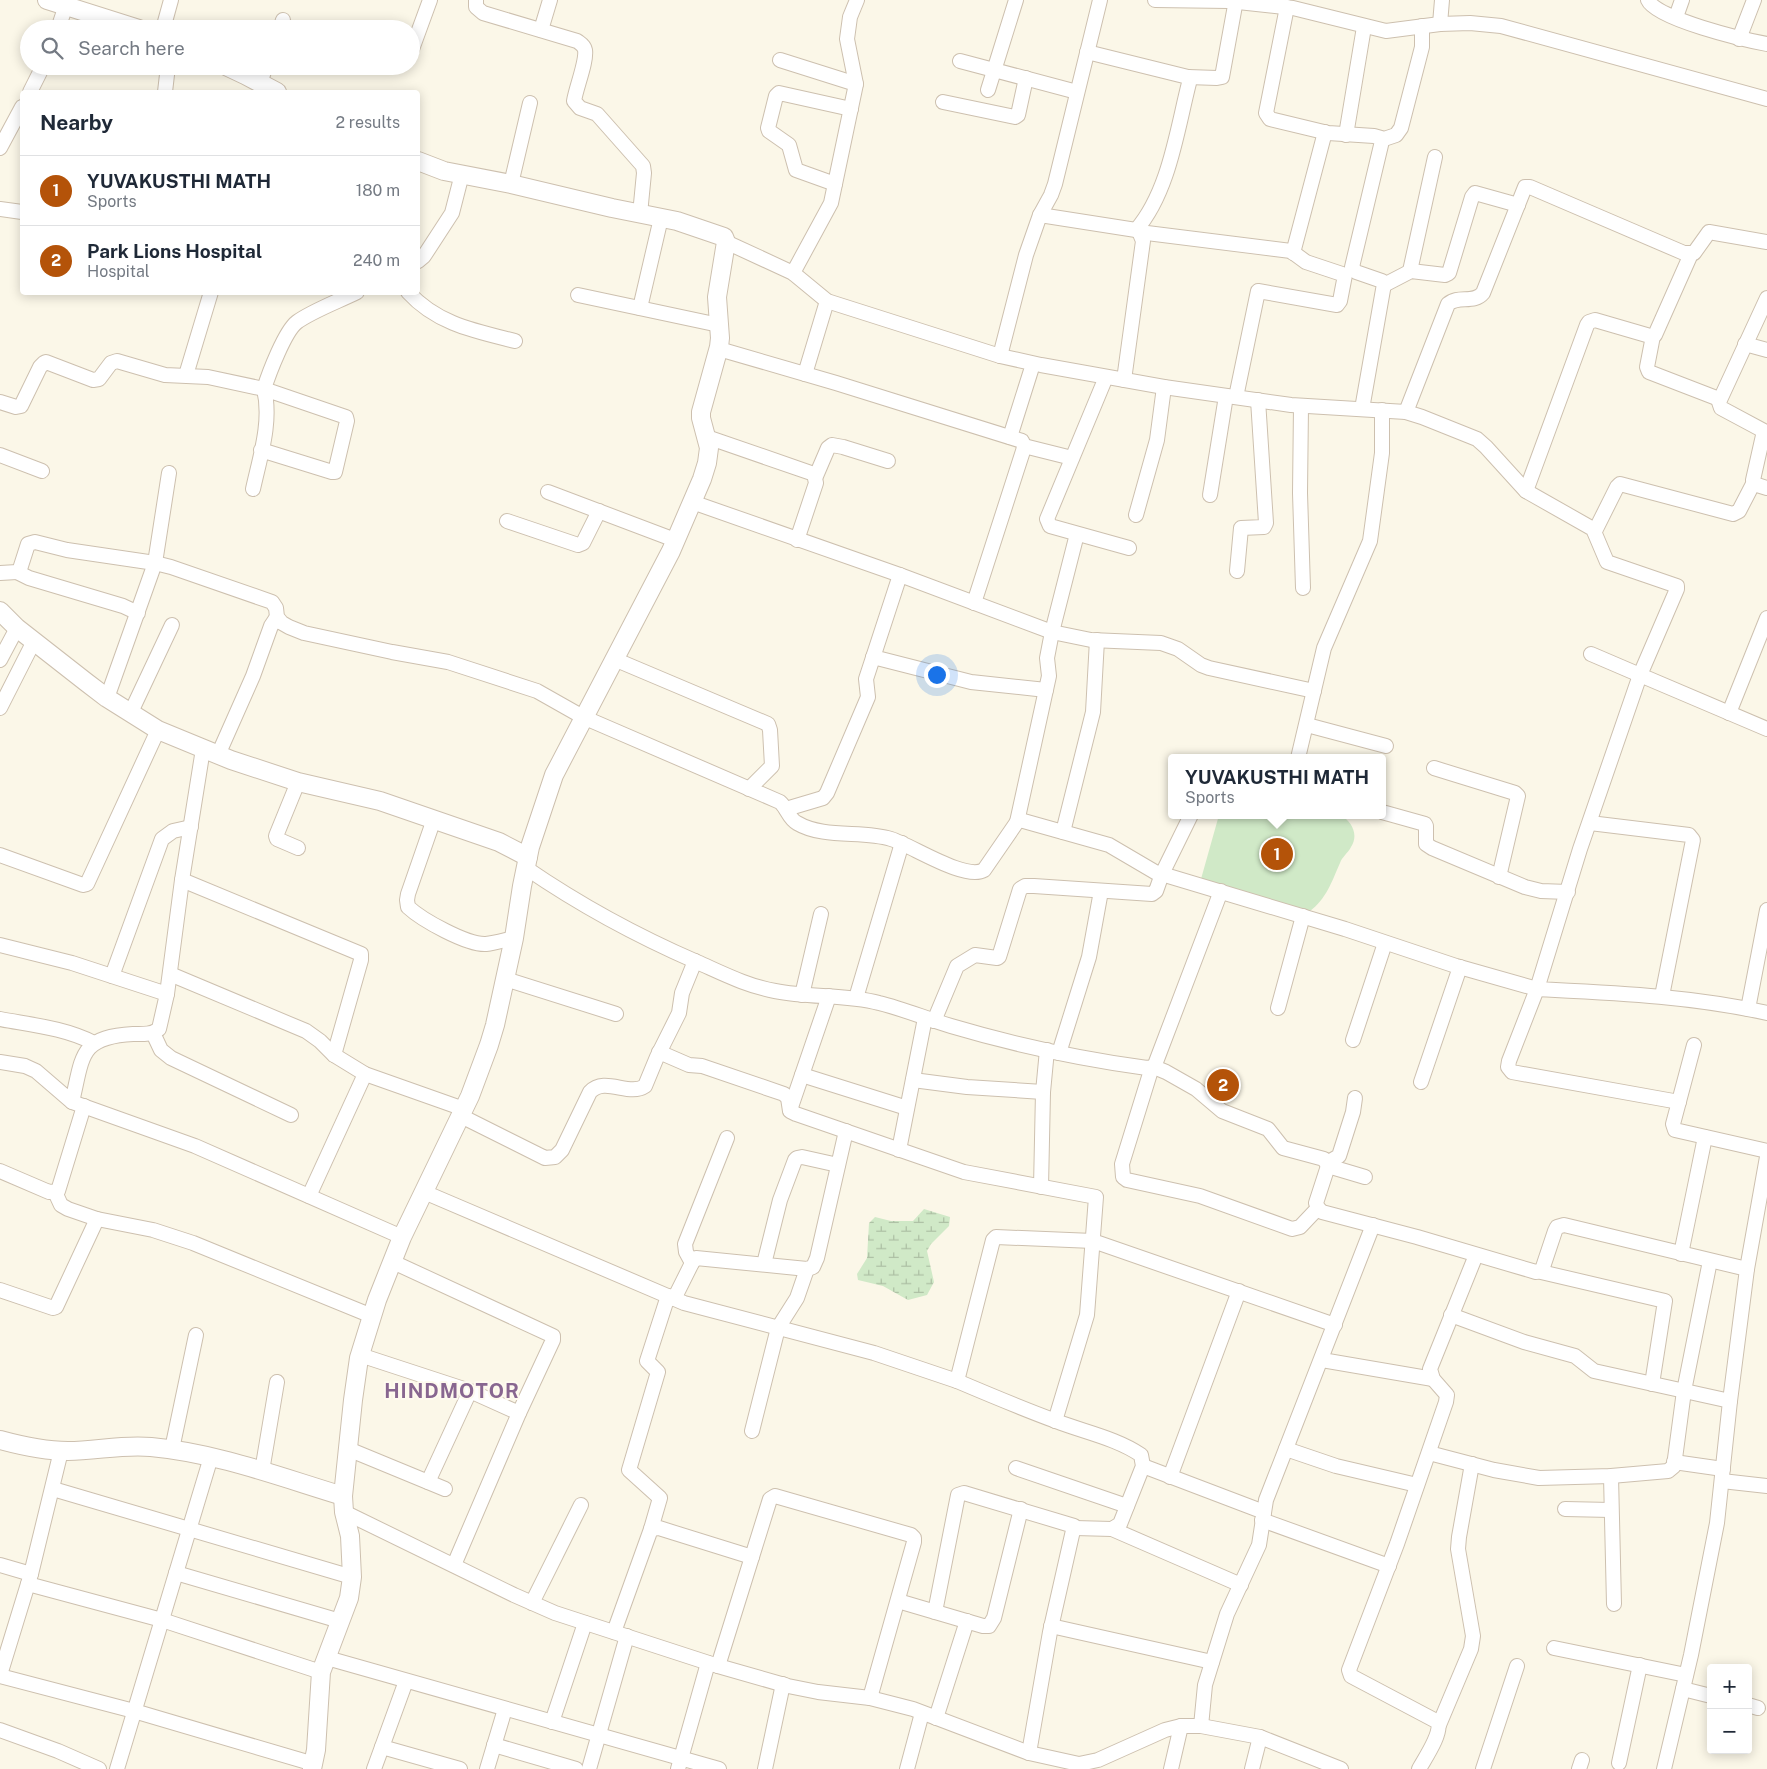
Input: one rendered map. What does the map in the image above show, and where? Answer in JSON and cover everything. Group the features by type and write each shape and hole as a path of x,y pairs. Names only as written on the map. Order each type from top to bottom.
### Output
{"street":[{"path":"47,0 112,20"},
{"path":"165,20 171,0"},
{"path":"420,27 430,0"},
{"path":"476,0 476,7 483,13 578,41 585,48 585,57 574,101 580,108 597,114 643,166 640,214"},
{"path":"540,30 550,0"},
{"path":"792,273 831,203 856,84 847,39 850,17 857,0"},
{"path":"988,90 1016,0"},
{"path":"1000,356 1026,255 1040,215 1053,191 1100,0"},
{"path":"1155,0 1236,1 1291,5 1386,31 1440,24 1470,23 1501,26 1767,99"},
{"path":"1440,24 1442,0"},
{"path":"1648,0 1653,7 1676,17 1739,38 1767,44"},
{"path":"1676,17 1682,0"},
{"path":"1739,38 1754,0"},
{"path":"1087,52 1188,77 1222,77 1236,1"},
{"path":"61,20 66,5"},
{"path":"1291,5 1267,115 1270,119 1325,132 1374,136 1381,140 1398,134 1421,51 1422,26"},
{"path":"1346,135 1364,26"},
{"path":"780,60 856,84"},
{"path":"960,61 1077,92"},
{"path":"31,90 38,75"},
{"path":"165,90 167,75"},
{"path":"244,75 272,90"},
{"path":"260,83 263,75"},
{"path":"1138,231 1157,198 1167,170 1189,83 1188,77"},
{"path":"943,102 1015,118 1018,115 1026,78"},
{"path":"835,184 796,170 789,145 769,131 768,128 776,96 779,93 851,109"},
{"path":"511,184 530,103"},
{"path":"0,148 20,111"},
{"path":"1293,253 1325,132"},
{"path":"1362,409 1384,285 1382,281 1356,272 1352,267 1381,140"},
{"path":"1410,271 1435,157"},
{"path":"62,1451 29,1579 0,1675 134,1711 313,1766 324,1665 349,1598 352,1577 350,1536 344,1504 353,1400 360,1355 372,1316 402,1237 463,1112 489,1045 514,938 527,862 554,775 676,540 708,463 709,448 701,418 719,349 717,297 726,242 724,237 677,221 444,171 420,162"},
{"path":"420,259 452,213 462,174"},
{"path":"1406,412 1448,304 1453,300 1477,299 1483,293 1525,187 1530,187 1684,253 1691,254"},
{"path":"1384,285 1410,271 1449,273 1472,197 1475,193 1518,205"},
{"path":"0,209 20,212"},
{"path":"1040,215 1134,231 1293,253 1310,264 1346,275 1340,302 1337,305 1258,291 1231,397 1210,495"},
{"path":"640,308 661,218"},
{"path":"1124,380 1143,241 1138,231"},
{"path":"1719,399 1649,372 1648,367 1653,336 1691,254 1696,251 1709,232 1767,242"},
{"path":"726,242 792,273 827,301 1000,356 1032,364 1231,397 1301,406 1406,412 1422,417 1477,439 1526,491 1593,529 1607,562 1673,584 1677,588 1640,675 1537,989 1508,1067 1512,1072 1679,1102"},
{"path":"186,375 210,295"},
{"path":"253,489 266,415 267,400 264,388 292,326 303,318 351,295"},
{"path":"411,295 424,307 452,324 515,341"},
{"path":"578,295 719,325"},
{"path":"1595,531 1616,486 1620,484 1733,514 1739,511 1754,482 1764,431 1721,408 1719,399 1767,298"},
{"path":"804,374 827,301"},
{"path":"1526,491 1589,322 1595,320 1653,336"},
{"path":"1746,344 1767,350"},
{"path":"719,349 1020,440 1024,446 1072,458"},
{"path":"0,402 16,407 21,406 40,367 46,362 92,380 99,379 112,363 117,361 165,375 208,377 264,388 346,417 335,472 261,450"},
{"path":"1010,437 1032,364"},
{"path":"1106,377 1047,519 1050,526 1129,548"},
{"path":"1136,515 1157,440 1164,387"},
{"path":"1237,571 1241,528 1264,527 1266,523 1258,400"},
{"path":"1301,406 1300,493 1303,588"},
{"path":"1299,754 1324,648 1370,541 1382,453 1382,410"},
{"path":"707,437 806,470 816,476"},
{"path":"797,540 816,483 816,476 828,448 832,445 843,446 888,461"},
{"path":"974,603 1024,446"},
{"path":"0,456 42,471"},
{"path":"107,698 155,563 169,473"},
{"path":"1754,482 1767,488"},
{"path":"548,492 676,540"},
{"path":"692,502 900,575 1052,632 1097,640 1161,643 1178,649 1201,665 1209,668 1314,691"},
{"path":"507,521 578,545 583,543 599,511"},
{"path":"17,572 20,569 28,544 35,542 58,548 155,563 272,602 276,608 277,617 285,626 304,633 448,662 537,691 584,717 780,802 795,822 814,830 886,837 902,843 940,863 979,872 984,870 1017,822 1050,673 1047,658 1052,632 1076,534"},
{"path":"0,573 17,572 29,578 123,606 138,613"},
{"path":"786,809 826,796 868,697 866,679 900,575"},
{"path":"0,611 17,628 107,698 158,730 211,752 298,782 380,801 499,842 527,862 564,894 658,945 740,982 774,991 802,995 856,998 881,1003 929,1019 1053,1052 1094,1061 1153,1067 1166,1072 1196,1090 1222,1111 1268,1129 1283,1148 1318,1156 1324,1159 1328,1165 1365,1177"},
{"path":"0,1171 49,1192 55,1192 59,1188 78,1104 84,1057 94,1043 112,1036 153,1033 159,1029 167,994 191,827 211,752 253,676 271,626 277,617"},
{"path":"1729,713 1767,618"},
{"path":"131,712 172,625"},
{"path":"0,660 17,628"},
{"path":"1063,832 1093,712 1097,640"},
{"path":"0,708 34,641"},
{"path":"1591,654 1767,729"},
{"path":"874,657 971,682 1046,690"},
{"path":"614,660 768,724 772,766 749,789"},
{"path":"1307,725 1386,746"},
{"path":"0,855 83,885 87,884 158,730"},
{"path":"1434,768 1515,793 1518,796 1519,800 1499,876"},
{"path":"298,782 276,836 277,840 298,848"},
{"path":"1386,813 1425,824 1426,844 1428,846 1533,889 1568,892"},
{"path":"434,819 408,894 408,907 450,934 466,940 486,944 514,938"},
{"path":"899,1150 912,1080 929,1019 956,966 975,955 998,958 1020,889 1025,886 1152,894 1156,891 1162,874 1189,819"},
{"path":"1017,822 1023,820 1109,845 1162,874 1303,916 1460,967 1537,989 1662,996 1748,1008 1767,1013"},
{"path":"1590,823 1689,835 1693,840 1662,996"},
{"path":"112,976 162,839 173,831 191,827"},
{"path":"856,998 902,843"},
{"path":"182,880 361,954 361,960 334,1056"},
{"path":"1041,1188 1043,1092 1053,1052 1089,957 1101,891"},
{"path":"1221,891 1153,1067 1122,1164 1123,1177 1127,1180 1200,1196 1292,1229 1300,1227 1318,1208"},
{"path":"1748,1008 1766,926 1767,910"},
{"path":"802,995 821,914"},
{"path":"1278,1008 1303,916"},
{"path":"1353,1040 1385,942"},
{"path":"0,945 72,963 167,994"},
{"path":"170,974 306,1031 320,1041 334,1056 365,1074 463,1112 545,1158 555,1158 562,1150 590,1092 594,1088 600,1085 638,1089 645,1086 659,1052 679,1013 682,993 695,961"},
{"path":"1421,1082 1460,967"},
{"path":"505,979 616,1014"},
{"path":"790,1110 828,996"},
{"path":"0,1019 64,1031 79,1035 94,1043"},
{"path":"153,1033 161,1050 171,1058 291,1115"},
{"path":"1694,1045 1673,1128 1677,1131 1767,1151"},
{"path":"659,1052 690,1064 702,1066 784,1094 788,1098 790,1110 796,1114 964,1172 1096,1197 1087,1315 1056,1421"},
{"path":"0,1062 24,1066 36,1071 78,1104 195,1146 402,1237"},
{"path":"309,1196 365,1074"},
{"path":"802,1076 907,1108"},
{"path":"912,1080 967,1087 1043,1092"},
{"path":"1355,1098 1353,1112 1339,1156 1328,1165 1316,1203 1318,1208 1331,1215 1373,1225 1536,1272 1665,1301 1652,1384"},
{"path":"589,1769 599,1735 620,1634 660,1498 629,1470 658,1372 647,1361 671,1297 696,1258 810,1269 815,1263 846,1132"},
{"path":"1682,1254 1705,1137"},
{"path":"692,1263 686,1252 685,1244 727,1138"},
{"path":"764,1264 780,1200 795,1160 802,1157 838,1166"},
{"path":"1664,1769 1683,1689 1717,1523 1747,1269 1767,1157"},
{"path":"55,1192 58,1202 63,1207 97,1219 153,1230 193,1243 372,1316"},
{"path":"424,1192 705,1310 874,1353 957,1381 1134,1450 1141,1455 1143,1466 1120,1524 1112,1529"},
{"path":"0,1290 52,1308 56,1307 97,1219"},
{"path":"1201,1726 1205,1685 1227,1614 1259,1545 1266,1500 1373,1225"},
{"path":"1541,1272 1560,1225 1747,1269"},
{"path":"957,1381 993,1240 996,1237 1002,1236 1093,1241 1335,1325"},
{"path":"1439,1726 1438,1722 1349,1674 1418,1485 1447,1397 1433,1379 1430,1369 1476,1255"},
{"path":"1429,1452 1472,1464 1539,1478 1611,1476 1668,1471 1674,1466 1684,1391 1710,1261"},
{"path":"393,1262 552,1336 553,1340 519,1413 454,1565"},
{"path":"752,1430 778,1328 797,1298 807,1269"},
{"path":"1170,1477 1239,1292"},
{"path":"1451,1315 1524,1342 1575,1356 1594,1371 1730,1401"},
{"path":"172,1449 196,1334"},
{"path":"360,1355 470,1391 519,1413"},
{"path":"1322,1360 1433,1379"},
{"path":"262,1471 276,1382"},
{"path":"428,1482 470,1391"},
{"path":"0,1440 41,1449 62,1451 126,1446 172,1449 230,1461 262,1471 344,1504 454,1565 532,1603 585,1623 782,1684 818,1692 870,1698 922,1713 1029,1753 1073,1763 1097,1765 1165,1730 1181,1726 1201,1726 1260,1737 1340,1769"},
{"path":"348,1448 445,1489"},
{"path":"1286,1449 1336,1466 1418,1485"},
{"path":"117,1769 211,1457"},
{"path":"1674,1462 1767,1486"},
{"path":"1419,1769 1437,1735 1471,1648 1473,1636 1458,1549 1472,1464"},
{"path":"1143,1466 1389,1566"},
{"path":"1016,1468 1127,1506"},
{"path":"1611,1476 1614,1604"},
{"path":"53,1489 352,1577"},
{"path":"935,1612 958,1495 964,1493 1071,1524 1075,1528 1112,1529 1241,1585"},
{"path":"680,1764 713,1664 752,1557 770,1499 773,1496 911,1535 914,1538 870,1698"},
{"path":"532,1603 581,1505"},
{"path":"898,1601 967,1622 989,1626 993,1621 1021,1509"},
{"path":"1565,1509 1612,1510"},
{"path":"651,1529 659,1528 752,1557"},
{"path":"1029,1753 1051,1626 1075,1528"},
{"path":"0,1565 29,1579 162,1620 324,1665 406,1680 599,1735 680,1764 719,1769"},
{"path":"176,1573 340,1621"},
{"path":"936,1718 967,1622"},
{"path":"552,1722 585,1623"},
{"path":"1051,1626 1212,1662"},
{"path":"1554,1648 1686,1675"},
{"path":"1619,1763 1640,1665"},
{"path":"1483,1769 1517,1666"},
{"path":"374,1769 406,1680"},
{"path":"765,1769 782,1684"},
{"path":"1683,1689 1707,1695"},
{"path":"487,1769 506,1709"},
{"path":"907,1769 922,1713"},
{"path":"1171,1769 1181,1726"},
{"path":"0,1730 58,1751 99,1769"},
{"path":"1252,1769 1260,1737"},
{"path":"494,1745 576,1769"},
{"path":"382,1747 460,1769"}],"green space":[{"path":"1218,819 1345,819 1353,829 1354,838 1350,849 1341,861 1324,896 1309,912 1201,879"},
{"path":"924,1209 950,1217 949,1226 931,1244 927,1251 934,1282 927,1295 908,1300 883,1286 858,1280 857,1274 867,1258 869,1223 875,1217 891,1221 913,1221"}],"place":[{"name":"YUVAKUSTHI MATH","path":"1277,854"},
{"name":"Park Lions Hospital","path":"1223,1085"}],"district":[{"name":"HINDMOTOR","path":"452,1391"}]}
